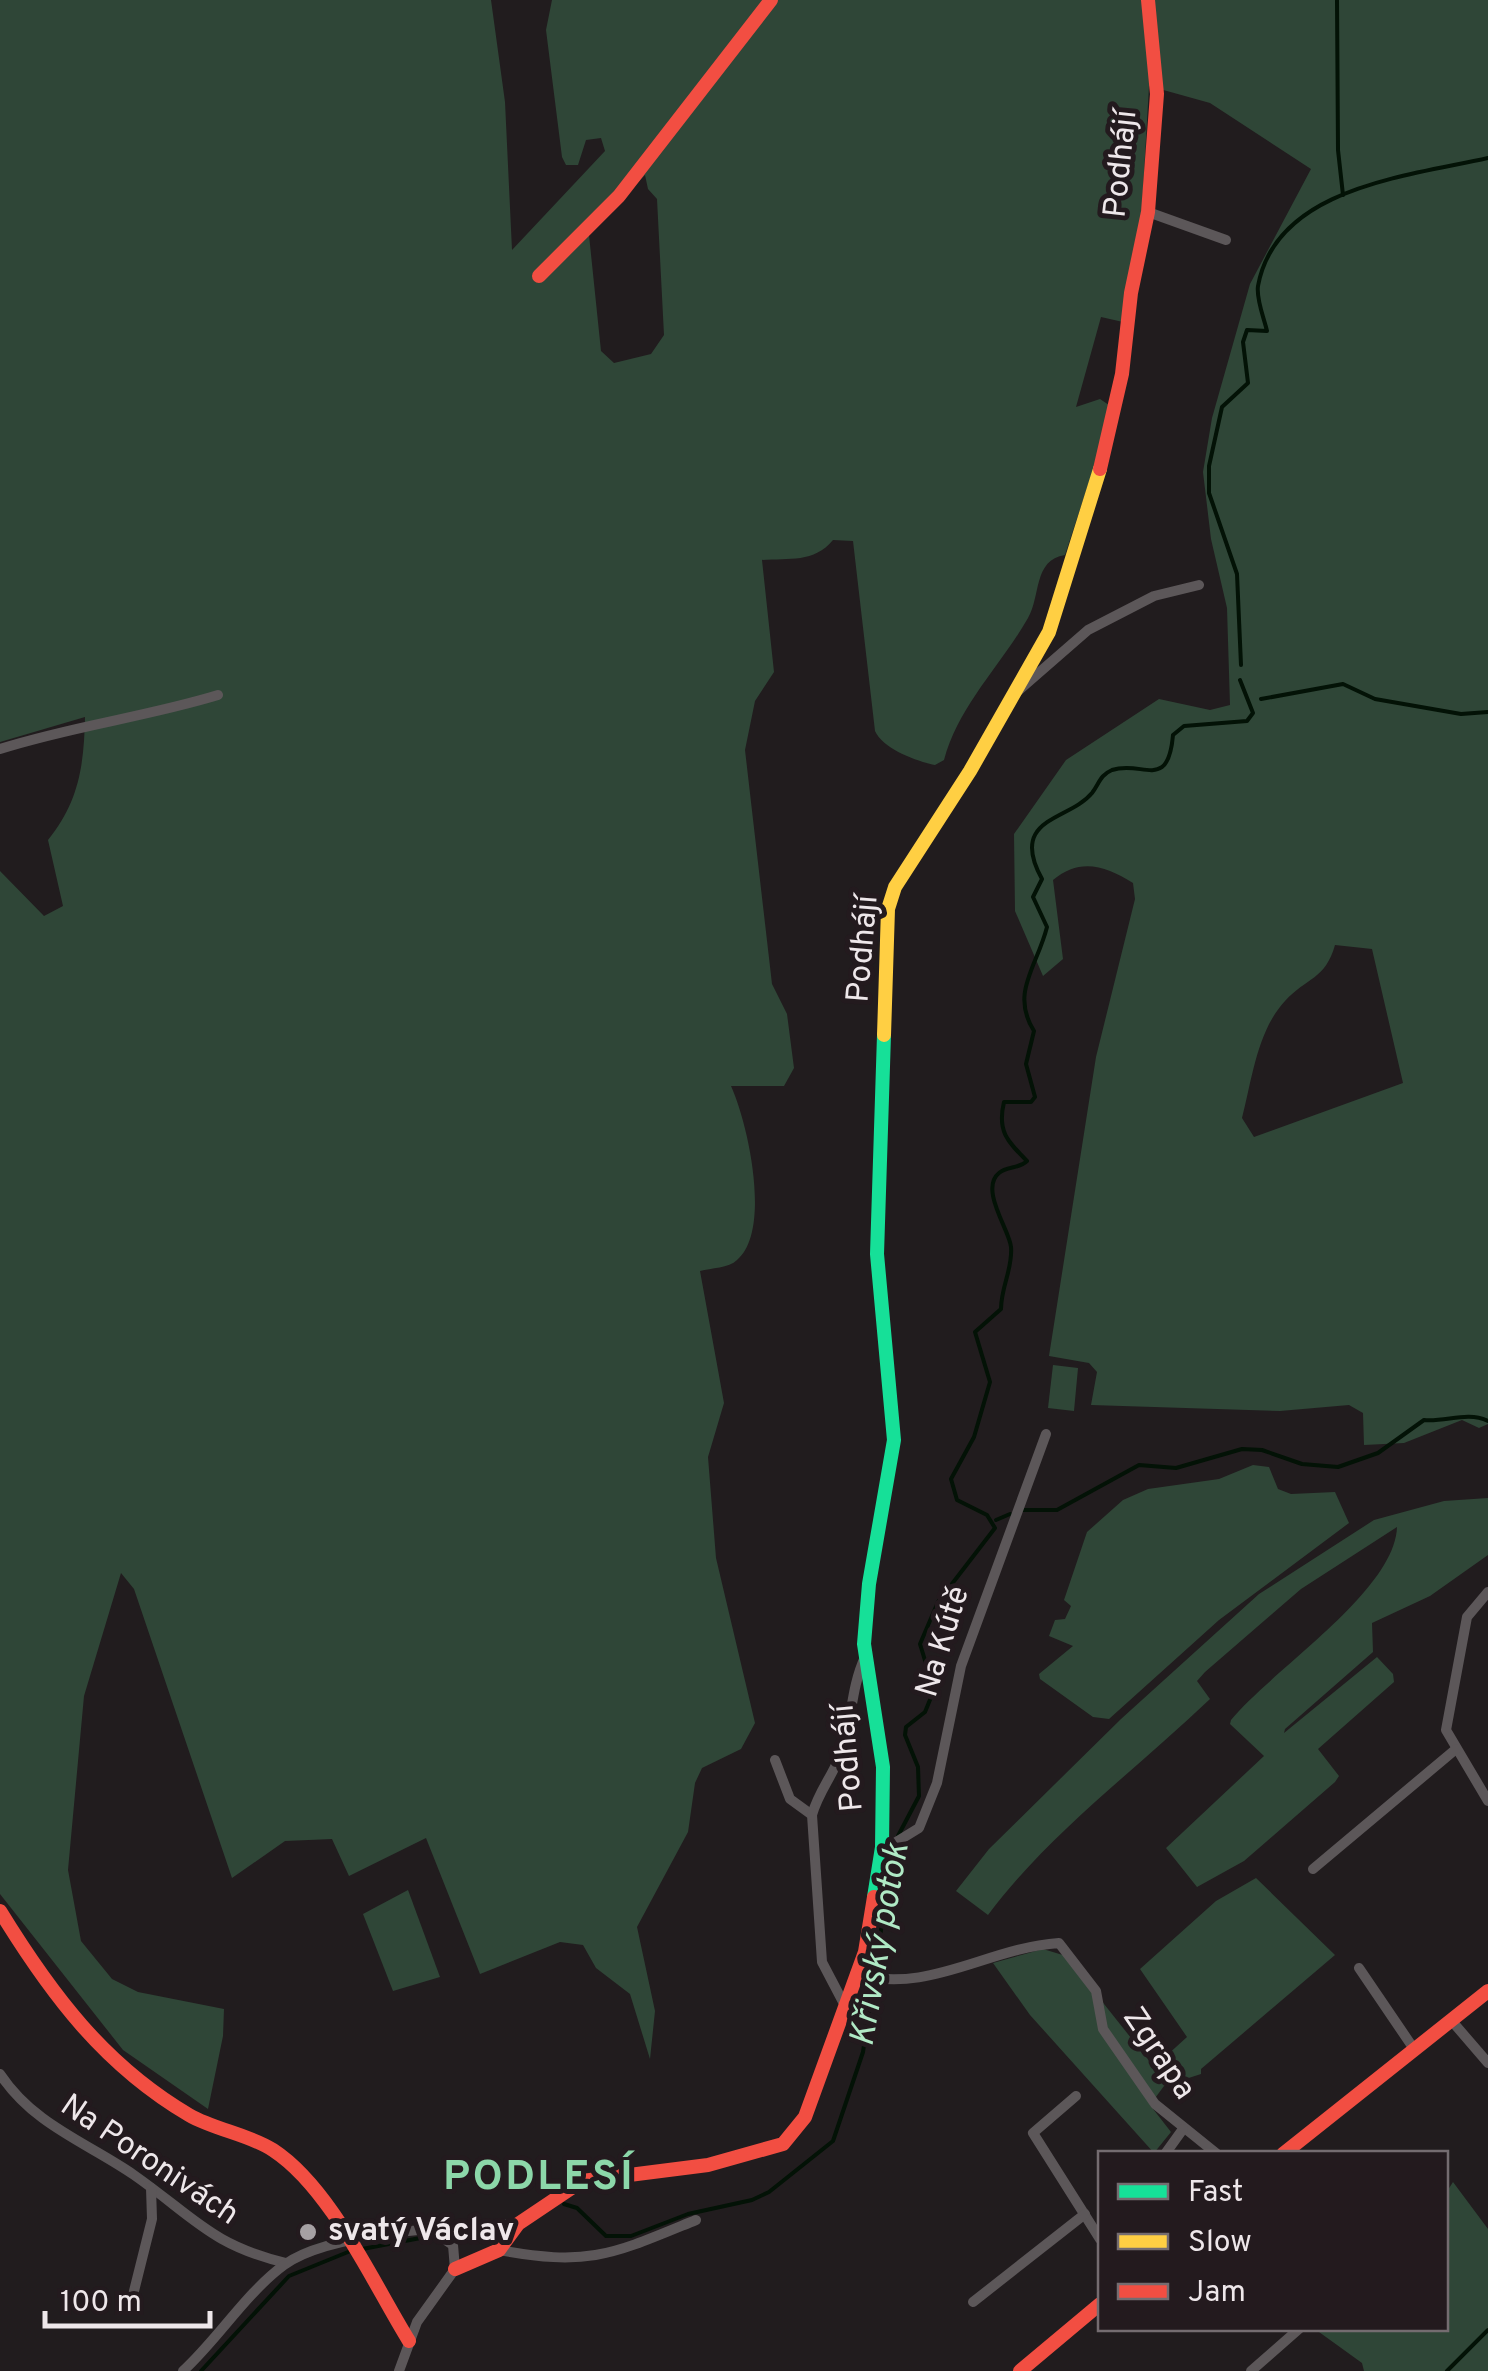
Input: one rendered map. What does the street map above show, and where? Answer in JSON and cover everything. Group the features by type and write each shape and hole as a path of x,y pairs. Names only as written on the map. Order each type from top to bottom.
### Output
{"street":[{"path":"539,276 619,196 771,0"},
{"name":"Podhájí","path":"499,2250 518,2224 582,2180 708,2165 782,2144 805,2117 843,2002 868,1977 877,1893 890,1846 881,1736 866,1657 869,1584 894,1440 877,1254 888,908 894,887 1018,690 1049,632 1104,456 1122,374 1130,293 1148,212 1157,94 1148,0"},
{"path":"1148,212 1226,240"},
{"path":"1018,690 1088,630 1154,596 1199,586"},
{"path":"0,749 64,729 170,710 218,695"},
{"name":"Na Kútě","path":"890,1846 920,1828 936,1783 961,1666 1046,1434"},
{"path":"1488,1592 1467,1616 1458,1646 1446,1730 1488,1801"},
{"path":"843,2002 826,1977 818,1932 812,1815 818,1792 839,1760 852,1686 866,1657"},
{"path":"1312,1869 1456,1749"},
{"path":"775,1760 790,1800 812,1815"},
{"path":"0,1910 32,1964 114,2065 191,2116 273,2150 318,2194 409,2341"},
{"name":"Zgrapa","path":"868,1977 897,1982 950,1974 1015,1949 1058,1944 1079,1963 1096,1990 1103,2029 1155,2104 1213,2151"},
{"path":"1359,1968 1414,2049"},
{"path":"1287,2151 1488,1991"},
{"path":"1451,2020 1488,2063"},
{"name":"Na Poronivách","path":"0,2074 49,2127 151,2188 223,2244 286,2264"},
{"path":"1076,2096 1033,2129 1035,2139 1098,2236"},
{"path":"1167,2151 1183,2129"},
{"path":"130,2307 152,2219 151,2188"},
{"path":"973,2302 1085,2214"},
{"path":"399,2371 416,2322 455,2269 499,2250 558,2261 614,2254 696,2220"},
{"path":"192,2369 286,2264 427,2228 518,2224"},
{"path":"427,2228 454,2245 455,2269"},
{"path":"1020,2371 1098,2306"},
{"path":"1251,2371 1297,2331"}],"green space":[{"path":"0,0 491,0 505,102 512,250 605,151 601,138 586,140 578,165 566,165 562,157 546,30 552,0 1488,0 1488,1424 1479,1428 1462,1420 1404,1443 1364,1445 1363,1413 1349,1405 1280,1411 1091,1405 1097,1372 1089,1363 1049,1356 1096,1057 1135,899 1133,883 1093,866 1073,868 1053,880 1063,959 1043,976 1015,911 1014,834 1066,760 1159,699 1210,710 1230,705 1227,608 1211,539 1203,472 1212,418 1250,284 1311,169 1210,103 1149,86 1142,208 1123,322 1101,317 1076,407 1100,399 1109,405 1103,439 1065,555 1055,558 1043,571 1028,618 970,704 944,760 935,765 910,757 892,749 875,731 853,541 833,540 818,553 801,558 762,560 774,672 755,701 745,750 772,984 787,1014 794,1068 784,1086 731,1086 750,1150 753,1226 747,1246 734,1263 700,1271 724,1403 708,1457 716,1558 755,1723 741,1749 702,1768 695,1783 688,1832 637,1927 655,2011 650,2059 630,1994 596,1968 583,1945 560,1942 480,1974 426,1838 349,1876 332,1839 285,1841 232,1878 134,1589 121,1573 84,1696 68,1870 81,1941 112,1979 138,1992 224,2009 223,2036 208,2109 123,2050 0,1894 0,871 44,916 63,906 48,840 67,811 78,782 85,717 0,742","holes":["645,175 648,189 657,199 664,335 651,354 614,363 601,351 589,235","1335,945 1372,949 1403,1083 1254,1137 1242,1118 1268,1027 1285,1001 1326,965"]},
{"path":"1053,1365 1078,1368 1074,1411 1048,1408"},
{"path":"1253,1465 1269,1467 1278,1489 1291,1494 1335,1492 1349,1523 1219,1620 1109,1719 1093,1717 1040,1679 1039,1674 1073,1646 1049,1636 1055,1620 1065,1619 1071,1606 1064,1600 1087,1532 1123,1500 1148,1489 1219,1479"},
{"path":"1488,1498 1488,1555 1430,1596 1372,1623 1373,1652 1285,1729 1284,1733 1377,1657 1393,1674 1394,1682 1318,1749 1339,1776 1335,1782 1244,1861 1197,1887 1166,1848 1264,1756 1230,1724 1231,1720 1354,1603 1391,1552 1397,1527 1301,1589 1205,1672 1197,1681 1210,1699 1038,1856 988,1915 956,1891 989,1849 1121,1719 1259,1594 1374,1520 1444,1501"},
{"path":"1256,1878 1335,1955 1201,2069 1201,2074 1164,2086 1150,2105 1171,2132 1152,2151 1030,2015 993,1963 1043,1949 1066,1956 1154,2067 1187,2037 1140,1969 1216,1901"},
{"path":"408,1890 440,1977 393,1991 363,1914"},
{"path":"1453,2182 1488,2229 1488,2371 1364,2371 1362,2363 1319,2332 1448,2331 1448,2190"}],"waterway":[{"path":"1337,0 1338,150 1343,195"},
{"name":"Křivský potok","path":"1241,665 1237,574 1209,493 1209,466 1222,407 1248,383 1243,342 1247,330 1267,331 1258,286 1270,253 1290,227 1318,207 1350,192 1385,180 1488,158"},
{"name":"Křivský potok","path":"898,1836 919,1796 918,1767 905,1735 906,1727 925,1712 934,1690 920,1644 938,1602 995,1528 987,1515 957,1500 951,1479 974,1437 990,1382 975,1332 1001,1309 1010,1262 1011,1247 994,1199 994,1180 1002,1171 1027,1161 1009,1141 1002,1121 1004,1102 1031,1102 1035,1097 1026,1064 1034,1031 1024,1004 1028,980 1047,927 1033,897 1042,879 1033,859 1032,843 1046,823 1082,802 1108,772 1160,768 1166,763 1173,735 1184,726 1247,721 1253,713 1240,680"},
{"path":"1261,699 1343,684 1375,699 1461,714 1488,712"},
{"path":"1023,1510 1057,1510 1139,1465 1176,1468 1242,1449 1262,1450 1302,1464 1338,1467 1378,1453 1424,1420 1472,1417 1488,1421"},
{"path":"996,1520 1010,1514"},
{"name":"Křivský potok","path":"564,2204 577,2208 606,2236 631,2236 688,2214 752,2200 769,2192 833,2141 863,2052 893,1849"},
{"name":"Křivský potok","path":"357,2250 431,2236"},
{"name":"Křivský potok","path":"201,2371 289,2276 348,2252"},
{"path":"1447,2371 1488,2330"}],"traffic: fast":[{"path":"874,1897 882,1847 883,1767 864,1644 869,1584 894,1440 877,1254 884,1035"}],"traffic: slow":[{"path":"884,1035 888,909 895,887 970,771 1049,632 1100,469"}],"traffic: jam":[{"path":"539,276 619,196 771,0"},
{"path":"1100,469 1122,374 1131,293 1148,212 1157,94 1148,0"},
{"path":"455,2269 499,2250 518,2224 582,2181 708,2165 783,2144 805,2117 865,1952 874,1897"},
{"path":"0,1911 60,1999 131,2074 189,2115 273,2150 314,2188 409,2341"},
{"path":"1287,2151 1488,1991"},
{"path":"1020,2371 1098,2306"}],"place":[{"name":"svatý Václav","path":"308,2232"}],"district":[{"name":"PODLESÍ","path":"539,2178"}]}
